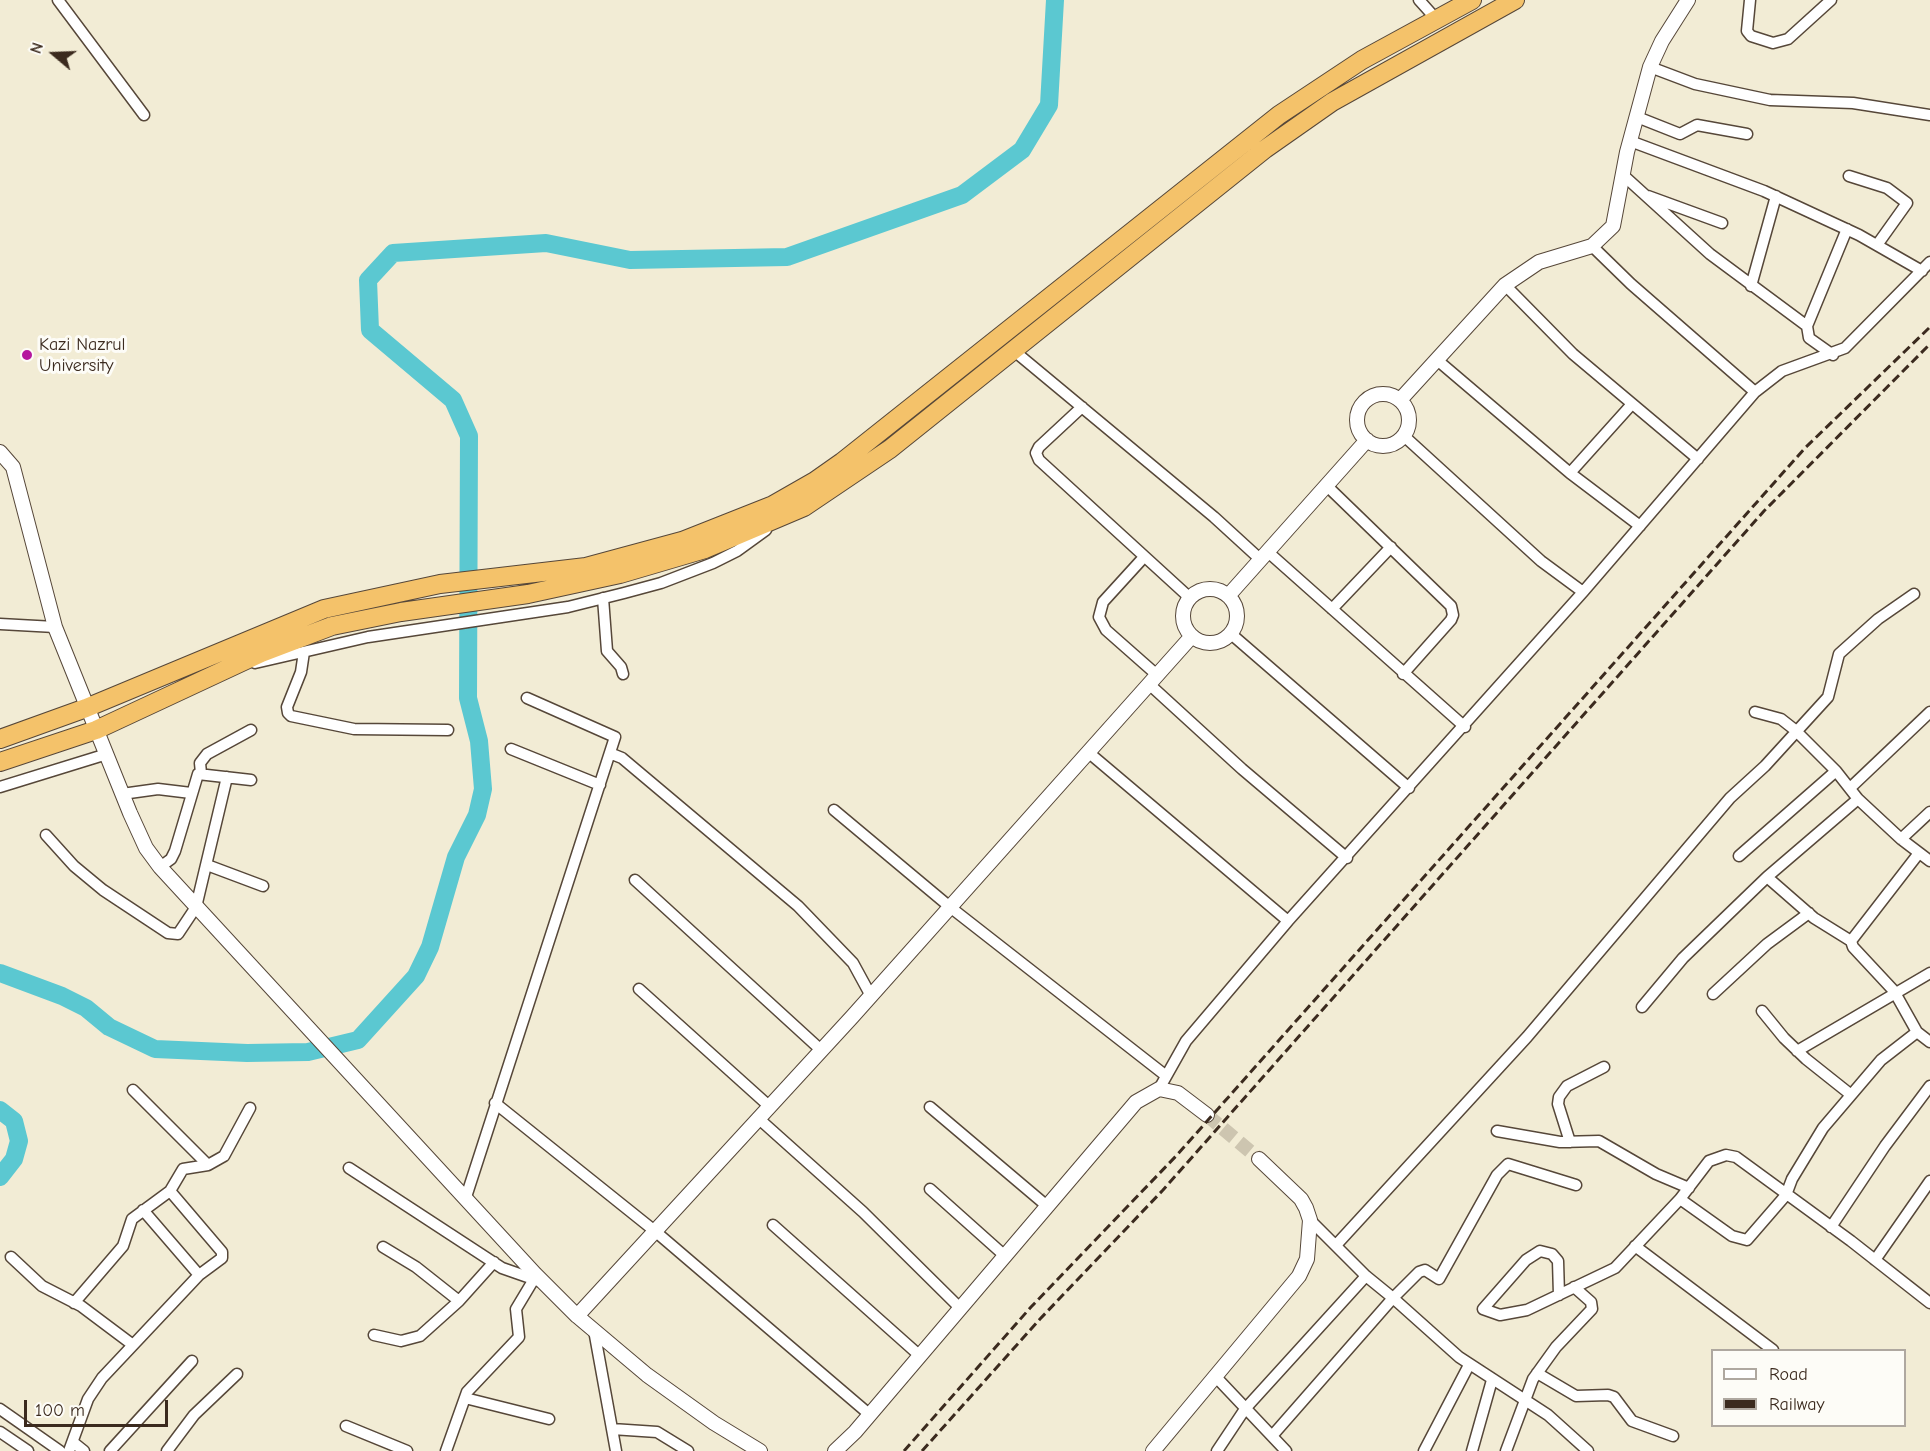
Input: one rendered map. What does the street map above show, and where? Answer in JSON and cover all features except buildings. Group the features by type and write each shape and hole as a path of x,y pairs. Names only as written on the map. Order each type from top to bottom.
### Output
{"highway":[{"path":"0,739 86,708 324,609 440,584 586,567 682,541 795,494 842,462 1279,115 1362,60 1472,0"},
{"path":"0,762 96,730 218,673 332,627 391,614 566,587 705,549 789,514 859,472 1265,149 1316,113 1515,0"}],"street":[{"path":"58,0 144,115"},
{"path":"1419,0 1437,20"},
{"path":"1400,400 1505,285 1539,262 1592,246 1612,226 1630,141 1650,67 1662,41 1688,0"},
{"path":"1750,0 1747,31 1751,36 1773,43 1788,39 1831,0"},
{"path":"1650,67 1703,87 1770,100 1853,103 1930,115"},
{"path":"1636,117 1680,134 1696,124 1747,134"},
{"path":"1630,141 1776,196 1847,229 1922,271"},
{"path":"1623,175 1710,254 1807,326"},
{"path":"1849,176 1887,188 1907,203 1877,245"},
{"path":"1645,195 1722,223"},
{"path":"1751,286 1776,196"},
{"path":"1833,355 1809,338 1807,326 1847,229"},
{"path":"1592,246 1631,284 1755,392"},
{"path":"835,1451 1123,1116 1136,1102 1159,1089 1186,1041 1288,921 1465,727 1755,392 1782,371 1833,355 1845,348 1930,262"},
{"path":"1505,285 1573,354 1698,459"},
{"path":"1014,350 1214,517 1332,609 1465,727"},
{"path":"1436,359 1570,473 1640,526"},
{"path":"1382,394 1400,400 1408,411 1409,419 1404,436 1389,445 1381,446 1367,440 1358,423 1361,407 1367,400 1382,394"},
{"path":"1570,473 1632,404"},
{"path":"1083,407 1040,447 1036,453 1039,460 1190,598"},
{"path":"1404,436 1541,561 1583,592"},
{"path":"1228,596 1367,440"},
{"path":"0,452 13,467 26,506 55,627 86,708 146,849 196,907 466,1197 538,1280 647,1375 714,1423 760,1451"},
{"path":"1327,486 1453,610 1451,620 1404,674"},
{"path":"218,673 368,637 490,620 603,598 662,582 737,551 789,514"},
{"path":"1332,609 1390,547"},
{"path":"1144,557 1103,602 1099,617 1106,630 1242,769 1347,858"},
{"path":"1212,589 1228,596 1233,602 1236,618 1230,633 1216,642 1199,641 1192,636 1183,622 1185,605 1190,598 1196,592 1212,589"},
{"path":"1337,1244 1527,1037 1719,811 1765,766 1795,730 1828,697 1839,654 1878,619 1914,594"},
{"path":"603,598 607,651 621,667 623,674"},
{"path":"0,624 55,627"},
{"path":"1230,633 1409,789"},
{"path":"578,1316 871,996 1192,636"},
{"path":"304,652 301,672 287,707 291,716 354,729 448,730"},
{"path":"466,1197 495,1103 612,754 615,737 527,698"},
{"path":"1755,712 1781,719 1795,730 1836,771 1858,799 1900,839 1930,861"},
{"path":"1850,788 1930,712"},
{"path":"201,773 200,763 207,754 251,730"},
{"path":"512,749 600,785"},
{"path":"1088,752 1288,921"},
{"path":"0,787 107,754"},
{"path":"612,754 622,758 798,906 853,963 871,996"},
{"path":"1739,856 1836,771"},
{"path":"160,867 171,859 176,851 195,778 201,773 251,780"},
{"path":"46,835 74,867 103,890 168,933 178,934 196,907 227,777"},
{"path":"122,794 158,789 191,793"},
{"path":"1642,1007 1683,958 1767,877 1858,799"},
{"path":"834,810 950,907 1165,1075"},
{"path":"1900,839 1930,812"},
{"path":"1851,941 1919,853"},
{"path":"207,865 263,886"},
{"path":"1680,1199 1732,1236 1747,1240 1786,1196 1792,1179 1823,1128 1850,1094 1881,1060 1925,1036 1897,995 1851,941 1809,913 1767,877"},
{"path":"635,880 821,1050"},
{"path":"1713,994 1767,944 1809,913"},
{"path":"1797,1051 1852,1017 1897,995 1930,974"},
{"path":"639,989 769,1106"},
{"path":"1762,1011 1797,1051 1850,1094"},
{"path":"1570,1142 1558,1104 1559,1097 1567,1086 1604,1067"},
{"path":"1831,1227 1885,1146 1930,1086"},
{"path":"1159,1089 1178,1093 1207,1115"},
{"path":"133,1090 208,1165"},
{"path":"495,1103 656,1232 869,1414"},
{"path":"930,1107 1047,1206"},
{"path":"74,1303 119,1252 130,1222 170,1191 183,1169 208,1165 224,1156 250,1108"},
{"path":"758,1118 863,1212 960,1308"},
{"path":"1497,1131 1570,1142 1599,1141 1656,1174 1689,1188"},
{"path":"1559,1295 1558,1262 1552,1254 1540,1251 1526,1260 1483,1309 1500,1315 1513,1315 1559,1295 1615,1268 1680,1199 1709,1161 1726,1155 1736,1157 1930,1303"},
{"path":"1259,1159 1300,1199 1310,1220 1337,1244 1366,1276 1440,1342 1469,1365 1548,1415 1588,1451"},
{"path":"1272,1436 1393,1298 1419,1272 1425,1270 1439,1279 1497,1175 1508,1164 1576,1185"},
{"path":"349,1168 511,1273 538,1280"},
{"path":"1875,1260 1930,1181"},
{"path":"930,1189 1005,1256"},
{"path":"84,1451 71,1447 94,1388 199,1275 220,1260 223,1254 170,1191"},
{"path":"144,1210 199,1275"},
{"path":"1152,1451 1299,1276 1307,1259 1310,1220"},
{"path":"773,1225 919,1355"},
{"path":"1635,1246 1772,1349"},
{"path":"383,1247 423,1272 459,1301"},
{"path":"11,1257 42,1286 74,1303 133,1345"},
{"path":"374,1335 401,1341 420,1336 459,1301 494,1262"},
{"path":"1217,1451 1245,1409 1366,1276"},
{"path":"446,1451 465,1398 472,1387 519,1337 516,1309 538,1280"},
{"path":"1506,1451 1537,1373 1556,1347 1592,1309 1591,1302 1574,1287"},
{"path":"594,1330 616,1451"},
{"path":"110,1451 192,1361"},
{"path":"1424,1451 1469,1365"},
{"path":"1537,1373 1576,1396 1608,1395 1614,1397 1632,1421 1673,1436"},
{"path":"167,1451 194,1415 237,1374"},
{"path":"1215,1376 1286,1451"},
{"path":"1472,1451 1492,1380"},
{"path":"465,1398 549,1419"},
{"path":"0,1409 60,1451"},
{"path":"346,1426 407,1451"},
{"path":"612,1429 657,1432 688,1451"},
{"path":"0,1432 28,1451"}],"waterway":[{"path":"0,973 62,996 86,1008 109,1027 155,1049 247,1053 308,1052 358,1040 416,976 430,947 456,857 477,815 483,789 479,741 468,698 469,436 453,400 370,330 368,280 393,253 546,243 630,260 787,257 962,195 1022,150 1049,105 1055,0"},
{"path":"0,1110 14,1121 19,1141 14,1159 0,1177"}],"tunnel":[{"path":"1207,1115 1259,1159"}],"railway":[{"path":"904,1451 1031,1307 1177,1155 1805,448 1930,327"},
{"path":"922,1451 1040,1319 1163,1190 1764,511 1930,344"}],"place":[{"name":"Kazi Nazrul University","path":"27,355"}]}
